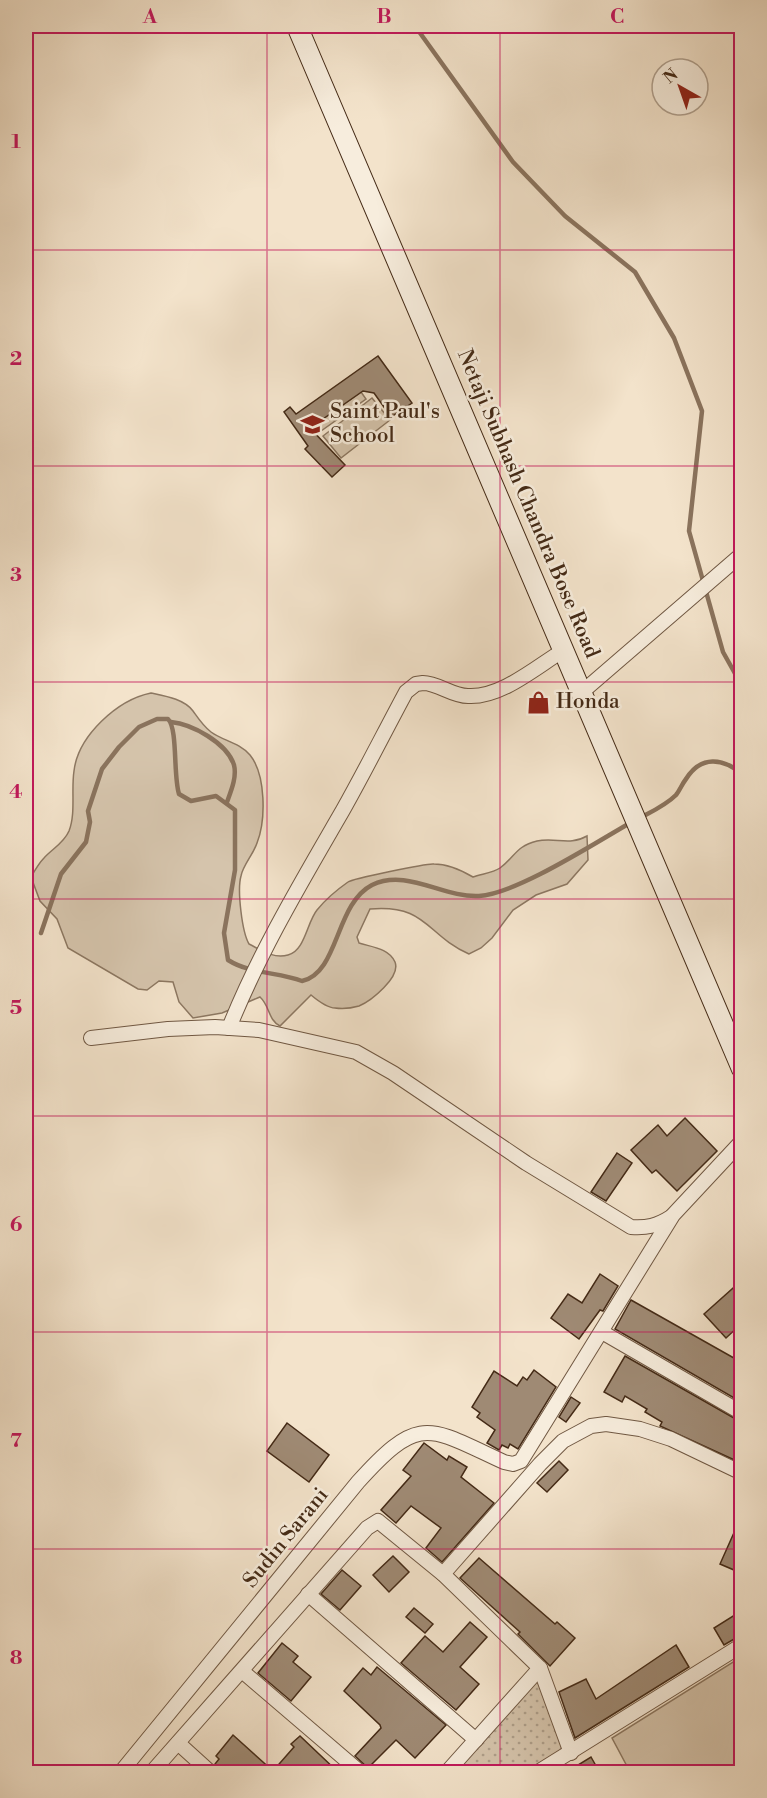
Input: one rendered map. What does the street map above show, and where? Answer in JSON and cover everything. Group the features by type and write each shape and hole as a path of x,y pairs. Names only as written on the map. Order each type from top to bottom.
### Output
{"street":[{"name":"Netaji Subhash Chandra Bose Road","path":"297,26 741,1069"},
{"path":"581,693 737,558"},
{"path":"229,1028 249,977 406,692 416,684 423,682 465,697 486,694 503,687 564,650"},
{"path":"91,1038 168,1029 229,1028 259,1030 356,1052 393,1073 526,1163 656,1243"},
{"path":"741,1141 673,1215 602,1332 741,1413"},
{"path":"631,1227 646,1228 660,1224 673,1215"},
{"name":"Sudin Sarani","path":"121,1773 358,1482 394,1447 409,1437 423,1432 437,1432 508,1464 517,1463 526,1455 602,1332"},
{"path":"443,1574 540,1464 563,1442 591,1426 606,1424 640,1429 671,1439 741,1471"},
{"path":"152,1773 367,1528 378,1521 443,1574 540,1668 571,1753"},
{"path":"308,1594 476,1740"},
{"path":"538,1773 741,1645"},
{"path":"447,1773 540,1668"},
{"path":"242,1671 360,1773"},
{"path":"178,1743 210,1773"}],"shaded area":[{"path":"361,392 366,399 321,431 316,424"},
{"path":"372,398 390,420 341,458 323,436"},
{"path":"151,693 185,704 208,730 241,747 250,755 255,764 262,786 262,822 255,847 242,872 240,901 242,921 249,944 267,953 283,956 294,952 302,942 317,910 336,891 353,880 428,864 444,865 473,877 497,870 530,843 544,840 568,841 587,836 588,860 567,884 536,895 513,910 492,938 481,948 469,954 443,938 415,916 403,911 370,909 357,937 359,943 389,954 396,968 384,988 359,1006 332,1008 311,995 280,1026 273,1020 260,997 222,1013 193,1018 179,1002 173,982 159,981 147,990 138,989 68,948 57,919 40,901 31,877 42,860 69,831 72,817 74,771 83,745 101,722 113,712 125,703"},
{"path":"741,1657 741,1772 626,1772 629,1770 612,1738"},
{"path":"540,1668 571,1753 538,1772 446,1772"}],"building":[{"path":"378,356 412,403 391,417 374,393 363,391 310,428 345,465 332,477 305,449 308,446 284,412 290,407 296,414"},
{"path":"685,1118 717,1151 677,1191 656,1170 652,1173 631,1150 658,1125 667,1136"},
{"path":"617,1153 632,1163 606,1201 591,1192"},
{"path":"600,1274 618,1286 603,1311 600,1310 579,1339 551,1318 568,1294 582,1303"},
{"path":"741,1281 741,1324 726,1338 704,1314"},
{"path":"631,1300 741,1362 741,1402 615,1329"},
{"path":"625,1356 741,1422 741,1463 660,1426 662,1422 645,1412 647,1409 625,1396 622,1402 604,1392"},
{"path":"534,1370 556,1387 518,1449 510,1444 508,1448 502,1445 499,1450 487,1443 495,1430 477,1417 480,1413 472,1407 494,1371 517,1386 523,1377 527,1380"},
{"path":"571,1397 580,1403 566,1422 559,1417"},
{"path":"287,1423 329,1455 309,1482 267,1451"},
{"path":"424,1443 447,1460 449,1456 467,1467 461,1477 494,1503 442,1562 426,1548 441,1528 411,1506 396,1523 381,1510 411,1476 403,1470"},
{"path":"559,1461 568,1470 547,1492 537,1483"},
{"path":"741,1517 741,1573 720,1564"},
{"path":"393,1556 409,1572 389,1592 373,1575"},
{"path":"479,1558 555,1624 557,1622 575,1638 550,1666 518,1634 520,1632 460,1578"},
{"path":"342,1570 361,1586 340,1610 321,1594"},
{"path":"414,1608 433,1624 425,1633 406,1617"},
{"path":"741,1611 741,1635 724,1645 714,1628"},
{"path":"470,1622 487,1637 460,1667 479,1684 456,1710 401,1663 425,1636 443,1652"},
{"path":"282,1643 298,1656 293,1662 311,1677 291,1701 258,1673"},
{"path":"676,1645 689,1667 575,1738 559,1692 586,1679 596,1699"},
{"path":"377,1667 446,1725 415,1758 396,1740 368,1768 355,1756 381,1728 344,1691 363,1668 371,1675"},
{"path":"233,1735 273,1771 294,1747 291,1744 300,1736 339,1773 219,1773 215,1764 219,1759 216,1756"},
{"path":"591,1757 600,1773 565,1773"}],"waterway":[{"path":"415,26 513,162 565,216 635,272 674,338 702,411 689,531 723,652 742,686"},
{"path":"41,933 61,874 86,842 90,822 88,811 102,769 139,727 157,719 168,719 171,724 179,794 191,801 216,796 235,810 235,870 224,933 228,960 245,968 302,981 314,975 323,965 351,907 360,894 372,885 398,880 466,895 479,896 495,893 534,877 630,823"},
{"path":"171,722 189,726 208,736 217,742 230,757 235,774 227,802"},
{"path":"640,818 672,799 698,766 720,762 742,774"}],"place":[{"name":"Saint Paul's School","path":"312,424"},
{"name":"Honda","path":"538,702"}]}
